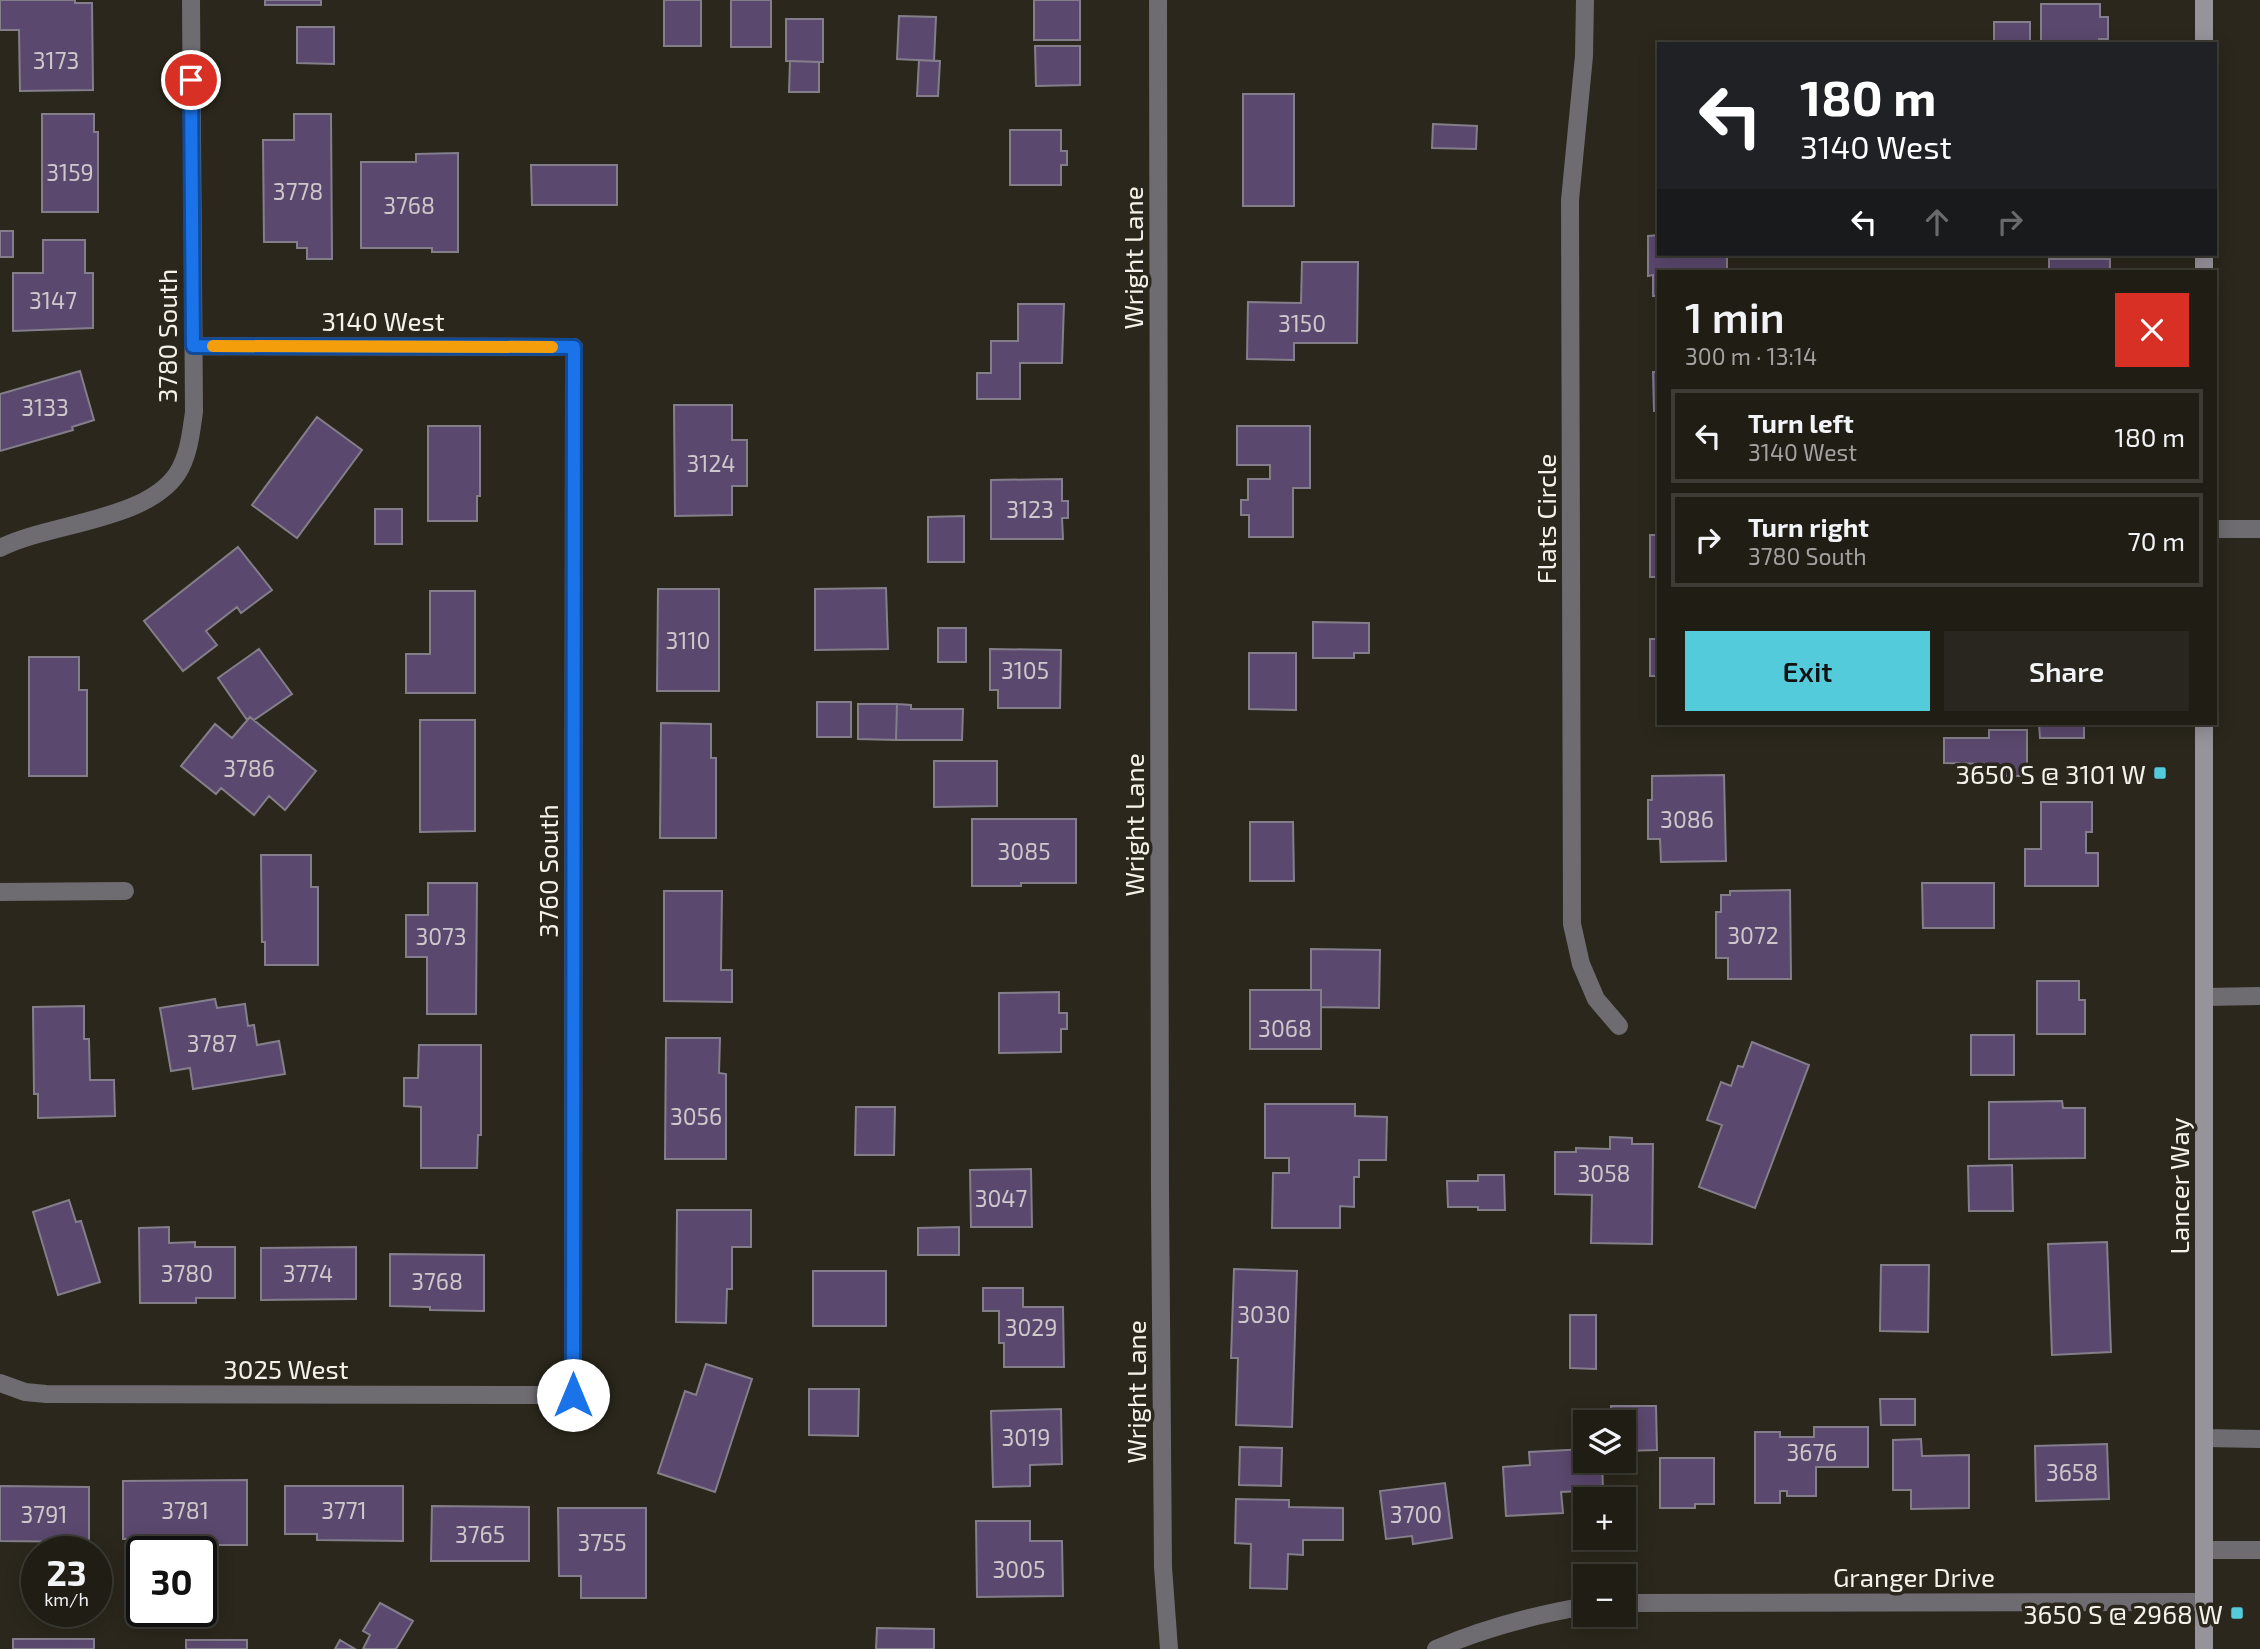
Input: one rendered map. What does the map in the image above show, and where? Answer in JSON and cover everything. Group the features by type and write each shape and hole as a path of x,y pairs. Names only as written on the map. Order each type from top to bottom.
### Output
{"street":[{"name":"3780 South","path":"0,548 22,539 114,513 160,492 177,474 185,457 194,412 191,0"},
{"name":"Wright Lane","path":"1158,0 1160,1207 1163,1567 1169,1649"},
{"name":"Flats Circle","path":"1585,0 1584,56 1570,200 1572,924 1580,964 1596,999 1619,1026"},
{"path":"2204,0 2204,42"},
{"name":"3140 West","path":"193,346 574,347"},
{"name":"3760 South","path":"573,1395 574,347"},
{"path":"2217,528 2260,529"},
{"name":"Lancer Way","path":"2204,725 2204,1649"},
{"path":"0,891 125,891"},
{"path":"2204,998 2260,996"},
{"name":"3025 West","path":"0,1383 25,1392 46,1394 573,1395"},
{"path":"2204,1438 2260,1439"},
{"path":"2204,1550 2260,1550"},
{"name":"Granger Drive","path":"1636,1603 2204,1602"},
{"path":"1436,1649 1531,1616 1573,1608"}],"building":[{"path":"0,0 75,0 75,3 92,3 93,90 20,91 19,30 0,30"},
{"path":"265,0 321,0 321,5 265,5"},
{"path":"664,0 701,0 701,46 664,46"},
{"path":"731,0 771,0 771,47 731,47"},
{"path":"1034,0 1080,0 1080,40 1034,40"},
{"path":"2041,4 2100,4 2100,17 2108,17 2108,39 2099,39 2099,42 2041,42"},
{"path":"899,16 936,17 934,61 897,59"},
{"path":"786,19 823,19 823,62 786,61"},
{"path":"1994,22 2030,22 2030,42 1994,42"},
{"path":"297,27 334,27 334,64 297,63"},
{"path":"1035,46 1080,46 1080,85 1036,86"},
{"path":"919,60 940,61 938,96 917,96"},
{"path":"790,61 819,62 819,92 789,92"},
{"path":"1243,94 1294,94 1294,206 1243,206"},
{"path":"42,114 94,114 94,132 98,132 98,212 42,212"},
{"path":"294,114 331,114 332,259 307,259 307,248 297,248 297,242 264,242 263,140 294,140"},
{"path":"1433,124 1477,126 1476,149 1432,148"},
{"path":"1010,130 1061,130 1061,151 1067,151 1067,165 1061,165 1061,185 1010,185"},
{"path":"458,153 458,252 432,252 432,248 361,248 361,162 416,162 416,154"},
{"path":"531,165 617,165 617,205 532,205"},
{"path":"0,231 13,231 13,257 0,257"},
{"path":"1657,235 1657,256 1727,256 1727,270 1657,270 1657,296 1653,296 1653,275 1648,276 1648,236"},
{"path":"43,240 85,240 85,273 93,273 93,328 13,331 13,273 43,273"},
{"path":"2049,259 2110,259 2110,270 2049,270"},
{"path":"1302,262 1358,262 1357,343 1294,343 1294,360 1247,359 1248,302 1301,303"},
{"path":"1018,304 1064,304 1062,363 1020,363 1020,399 977,399 977,373 991,373 991,341 1018,341"},
{"path":"80,371 94,420 72,427 73,430 0,451 0,394"},
{"path":"1653,372 1657,372 1657,411 1654,411"},
{"path":"674,405 732,405 732,440 747,440 747,486 732,486 732,515 675,516"},
{"path":"317,417 362,450 297,538 252,505"},
{"path":"428,426 480,426 480,496 477,496 477,521 428,521"},
{"path":"1237,426 1310,426 1310,488 1293,488 1293,537 1249,537 1249,515 1241,515 1241,500 1248,500 1248,479 1270,479 1270,465 1237,465"},
{"path":"1062,479 1062,501 1068,501 1068,518 1062,518 1063,539 991,539 991,480"},
{"path":"375,509 402,509 402,544 375,544"},
{"path":"964,516 964,562 928,562 928,517"},
{"path":"1650,535 1657,535 1657,577 1650,577"},
{"path":"238,547 272,590 241,613 237,607 206,631 217,645 183,671 144,621"},
{"path":"886,588 888,649 815,650 815,589"},
{"path":"658,589 719,589 719,691 657,691"},
{"path":"430,591 475,591 475,693 406,693 406,654 430,654"},
{"path":"1313,622 1369,623 1369,653 1354,653 1354,658 1313,658"},
{"path":"938,628 966,628 966,662 938,662"},
{"path":"1650,639 1657,639 1657,676 1650,676"},
{"path":"259,649 292,694 254,720 250,717 247,720 218,678"},
{"path":"990,649 1061,650 1060,708 998,708 998,690 990,690"},
{"path":"1249,653 1296,653 1296,710 1249,709"},
{"path":"29,657 79,657 79,690 87,690 87,776 29,776"},
{"path":"817,702 851,702 851,737 817,737"},
{"path":"858,704 897,704 896,740 858,739"},
{"path":"897,704 911,705 911,709 963,709 962,740 896,740"},
{"path":"250,717 316,771 285,810 269,796 254,815 221,788 216,794 181,766 215,724 232,738"},
{"path":"420,720 475,720 475,831 420,832"},
{"path":"661,723 711,724 711,758 716,758 716,838 660,838"},
{"path":"2039,725 2084,725 2084,738 2040,738"},
{"path":"1989,730 2027,730 2027,776 1991,776 1991,764 1944,763 1944,738 1989,738"},
{"path":"934,761 997,761 997,806 934,807"},
{"path":"1724,775 1726,861 1661,862 1660,839 1648,839 1648,800 1652,800 1652,776"},
{"path":"2041,802 2092,802 2092,832 2086,832 2086,853 2098,853 2098,886 2025,886 2025,849 2041,849"},
{"path":"972,819 1076,819 1076,883 972,886"},
{"path":"1250,822 1293,822 1294,881 1250,881"},
{"path":"261,855 311,855 311,887 318,887 318,965 265,965 265,942 262,942"},
{"path":"428,883 477,883 476,1014 427,1014 427,957 406,957 406,915 428,915"},
{"path":"1922,883 1994,883 1994,928 1923,928"},
{"path":"1790,890 1791,979 1728,979 1728,958 1716,958 1716,912 1721,912 1721,895 1730,895 1730,891"},
{"path":"664,891 722,891 721,970 732,970 732,1002 664,1001"},
{"path":"1311,949 1380,950 1379,1008 1321,1007 1321,990 1311,990"},
{"path":"2037,981 2079,981 2079,1000 2085,1000 2085,1034 2037,1034"},
{"path":"1250,990 1321,990 1321,1049 1250,1049"},
{"path":"1059,992 1059,1013 1067,1013 1067,1029 1061,1029 1061,1052 999,1053 999,993"},
{"path":"215,999 217,1008 245,1004 248,1026 254,1025 257,1045 279,1041 285,1074 193,1089 190,1068 171,1071 160,1008"},
{"path":"84,1006 84,1039 89,1039 90,1080 114,1080 115,1116 38,1118 38,1094 34,1094 33,1007"},
{"path":"1971,1035 2014,1035 2014,1075 1971,1075"},
{"path":"666,1038 720,1038 719,1073 726,1074 726,1159 665,1159"},
{"path":"1752,1042 1809,1065 1755,1208 1699,1187 1722,1125 1707,1120 1721,1082 1731,1086 1738,1066 1743,1067"},
{"path":"419,1045 481,1045 481,1135 478,1135 477,1168 421,1168 421,1107 404,1106 404,1078 418,1078"},
{"path":"2062,1101 2063,1108 2085,1108 2085,1158 1989,1159 1989,1102"},
{"path":"1265,1104 1355,1104 1355,1116 1387,1117 1386,1160 1359,1160 1359,1177 1354,1177 1354,1207 1340,1206 1340,1228 1272,1228 1273,1173 1289,1173 1289,1158 1265,1158"},
{"path":"856,1107 895,1107 894,1155 855,1155"},
{"path":"1610,1137 1632,1138 1632,1144 1653,1144 1652,1244 1591,1243 1592,1195 1555,1194 1555,1152 1576,1152 1576,1148 1610,1149"},
{"path":"2012,1165 2013,1211 1969,1211 1968,1166"},
{"path":"1031,1169 1032,1227 971,1227 970,1170"},
{"path":"1478,1175 1504,1175 1505,1210 1448,1207 1447,1181 1478,1181"},
{"path":"69,1200 76,1222 81,1221 100,1282 58,1295 33,1212"},
{"path":"677,1210 751,1210 751,1247 732,1247 732,1289 727,1289 726,1323 676,1322"},
{"path":"169,1227 169,1243 195,1242 195,1247 235,1247 235,1298 196,1298 196,1303 140,1303 139,1228"},
{"path":"959,1227 959,1255 918,1255 918,1228"},
{"path":"2107,1242 2111,1352 2052,1355 2048,1244"},
{"path":"356,1247 356,1299 261,1300 261,1248"},
{"path":"390,1254 484,1255 484,1311 390,1306"},
{"path":"1881,1265 1929,1265 1928,1332 1880,1331"},
{"path":"1234,1269 1297,1271 1292,1427 1236,1425 1238,1358 1231,1358"},
{"path":"813,1271 886,1271 886,1326 813,1326"},
{"path":"983,1288 1023,1288 1023,1307 1063,1307 1064,1367 1004,1367 1004,1343 999,1343 999,1311 983,1311"},
{"path":"1570,1315 1596,1315 1596,1369 1570,1368"},
{"path":"706,1364 752,1379 715,1492 658,1473 685,1391 696,1395"},
{"path":"809,1389 859,1389 858,1436 809,1435"},
{"path":"1880,1399 1915,1399 1915,1425 1881,1425"},
{"path":"1611,1406 1656,1406 1657,1450 1636,1451 1636,1410 1611,1410"},
{"path":"1061,1409 1062,1464 1030,1465 1030,1486 993,1487 991,1411"},
{"path":"1814,1427 1868,1427 1868,1467 1816,1467 1816,1496 1787,1496 1787,1491 1780,1491 1780,1503 1755,1503 1755,1432 1780,1432 1780,1437 1814,1437"},
{"path":"1921,1439 1922,1456 1969,1455 1969,1508 1911,1509 1911,1490 1893,1490 1893,1440"},
{"path":"2107,1444 2109,1499 2036,1501 2035,1446"},
{"path":"1240,1447 1282,1448 1281,1486 1239,1485"},
{"path":"1573,1450 1573,1473 1602,1473 1603,1487 1573,1487 1573,1491 1561,1492 1563,1513 1506,1516 1503,1467 1530,1465 1529,1452"},
{"path":"1660,1458 1714,1458 1714,1504 1695,1504 1695,1508 1660,1508"},
{"path":"247,1480 247,1545 217,1545 217,1536 126,1536 123,1539 123,1481"},
{"path":"1445,1483 1452,1538 1413,1544 1412,1536 1386,1539 1380,1491"},
{"path":"0,1486 89,1487 89,1536 21,1536 21,1541 0,1541"},
{"path":"285,1486 403,1486 403,1541 317,1540 317,1534 285,1534"},
{"path":"1236,1499 1289,1500 1289,1507 1343,1508 1343,1540 1303,1540 1303,1555 1288,1554 1287,1589 1250,1588 1251,1544 1235,1543"},
{"path":"432,1506 529,1507 529,1561 431,1561"},
{"path":"558,1508 646,1508 646,1598 581,1598 581,1576 559,1576"},
{"path":"976,1521 1030,1521 1030,1541 1062,1541 1063,1596 977,1597"},
{"path":"380,1603 413,1621 396,1649 363,1649 370,1635 363,1631"},
{"path":"877,1628 934,1629 934,1649 876,1649"},
{"path":"13,1639 94,1639 94,1649 13,1649"},
{"path":"186,1640 247,1640 247,1649 186,1649"},
{"path":"340,1640 355,1649 335,1649"}],"slow traffic":[{"path":"213,346 552,347"}],"place":[{"name":"3650 S @ 3101 W","path":"2160,773"},
{"name":"3650 S @ 2968 W","path":"2237,1613"}],"route":[{"path":"191,80 193,346 574,347 573,1395"}]}
